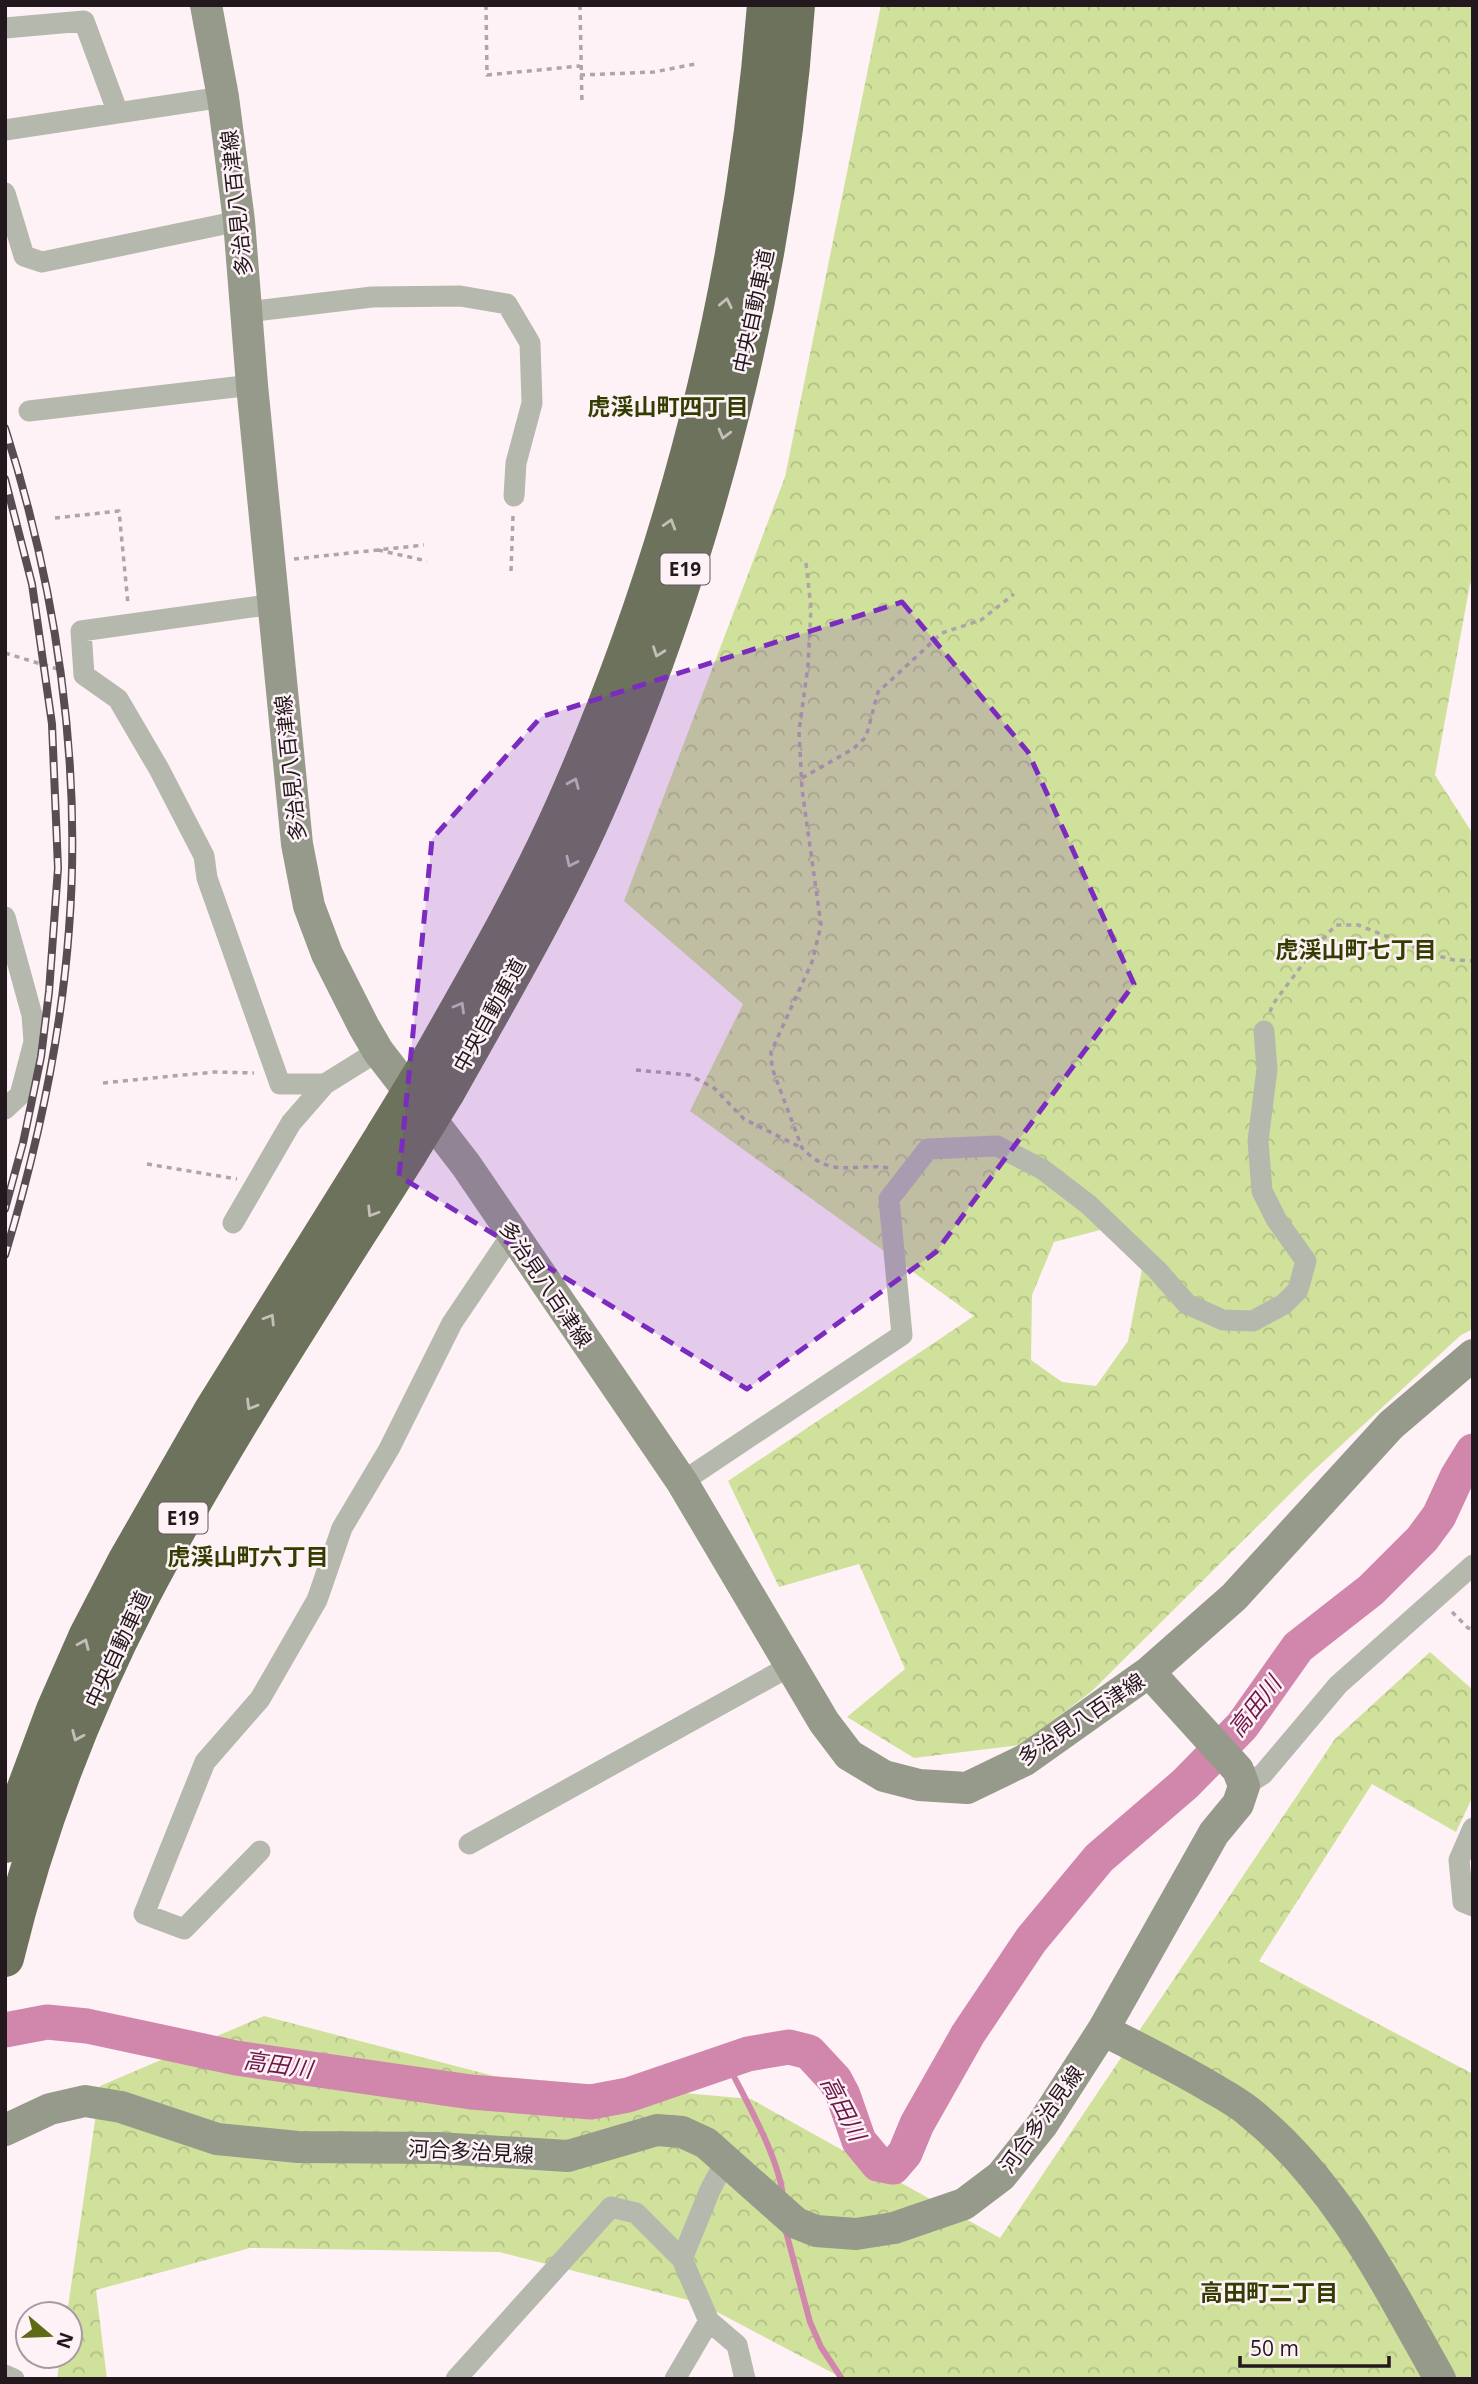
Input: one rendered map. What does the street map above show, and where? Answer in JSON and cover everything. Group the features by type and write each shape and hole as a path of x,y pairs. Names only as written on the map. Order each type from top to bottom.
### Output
{"highway":[{"name":"中央自動車道","path":"436,1079 494,947 563,809 600,722 664,542 706,394 731,279 748,180 766,5"},
{"name":"中央自動車道","path":"5,1958 42,1830 71,1748 139,1600 396,1144 566,872 611,772 661,643 690,557 739,378 760,284 779,174 790,87 796,5"},
{"path":"739,378 759,325 778,247 823,5"},
{"name":"中央自動車道","path":"5,1844 55,1710 88,1635 126,1562 213,1409 396,1144"}],"main road":[{"name":"多治見八百津線","path":"206,5 223,97 240,221 252,385 297,844 309,906 327,954 358,1017 379,1051 466,1165 682,1482 824,1722 849,1755 884,1776 919,1785 967,1787 1025,1760 1149,1672 1234,1597 1391,1425 1473,1355"},
{"path":"1149,1672 1241,1778"},
{"name":"河合多治見線","path":"5,2130 50,2109 85,2101 121,2107 217,2139 298,2147 438,2148 568,2156 657,2130 682,2132 706,2143 796,2223 816,2231 856,2234 894,2228 964,2204 1001,2176 1042,2125 1103,2029 1214,1833 1238,1804 1241,1778"},
{"path":"1103,2029 1189,2074 1245,2109 1284,2142 1333,2199 1376,2266 1440,2379"}],"street":[{"path":"5,28 84,21 118,113"},
{"path":"5,130 223,97"},
{"path":"5,193 24,256 42,262 240,221"},
{"path":"247,312 372,297 460,296 507,304 530,343 532,391 532,403 516,463 514,496"},
{"path":"29,411 252,385"},
{"path":"274,604 81,631 83,675 118,699 159,769 204,856 207,878 280,1084 325,1084"},
{"path":"5,917 32,1015 34,1042 20,1096 5,1109"},
{"path":"682,1482 902,1335 889,1199 928,1149 997,1146 1042,1169 1089,1205 1157,1270 1187,1304 1223,1320 1252,1321 1284,1304 1298,1290 1306,1261 1276,1219 1262,1191 1258,1141 1266,1069 1264,1031"},
{"path":"233,1223 291,1123 325,1084 379,1051"},
{"path":"260,1851 184,1928 144,1914 205,1762 260,1699 317,1600 342,1528 389,1449 452,1323 512,1234"},
{"path":"1241,1778 1263,1774 1338,1685 1473,1564"},
{"path":"469,1844 792,1665"},
{"path":"1473,1828 1459,1860 1463,1902 1473,1906"},
{"path":"682,2259 710,2190 726,2160"},
{"path":"456,2379 611,2207 636,2213 682,2259 709,2321 737,2345 745,2379"},
{"path":"675,2379 709,2321"},
{"path":"5,2375 14,2379"}],"path":[{"path":"486,5 487,75 580,66"},
{"path":"580,5 582,106"},
{"path":"580,75 654,72 695,64"},
{"path":"511,571 514,496"},
{"path":"55,518 119,511 130,624"},
{"path":"270,563 424,545"},
{"path":"374,549 427,561"},
{"path":"802,1148 772,1068 771,1052 812,962 821,925 802,778 799,731 808,666 811,608 806,563"},
{"path":"802,778 853,749 866,737 878,692 942,634 981,620 1014,594"},
{"path":"5,653 83,675"},
{"path":"1264,1031 1273,1004 1317,945 1336,925 1358,925 1434,955 1473,961"},
{"path":"636,1070 689,1075 714,1088 744,1119 802,1148 825,1166 887,1166 902,1181"},
{"path":"103,1083 214,1072 277,1073"},
{"path":"148,1164 257,1182"},
{"path":"1432,1601 1441,1608 1449,1609 1468,1628 1473,1629"}],"highlighted area":[{"path":"902,602 1028,752 1134,984 936,1252 747,1389 399,1176 432,839 541,717"}],"green space":[{"path":"881,5 1473,5 1473,580 1470,584 1435,775 1473,834 1473,1329 1461,1335 1311,1473 1092,1691 1021,1745 914,1758 847,1717 905,1669 859,1564 779,1587 728,1481 974,1316 690,1111 743,1004 624,901 785,477","holes":["1108,1228 1142,1269 1128,1341 1096,1386 1062,1382 1031,1360 1032,1295 1054,1242"]},
{"path":"1430,1652 1473,1690 1473,1796 1456,1832 1372,1784 1259,1961 1473,2074 1473,2379 844,2379 700,2303 499,2252 250,2248 96,2290 107,2379 57,2379 58,2370 84,2370 84,2300 69,2300 100,2086 264,2016 494,2076 751,2099 1000,2238 1335,1739"}],"waterway":[{"name":"高田川","path":"5,2030 47,2022 87,2026 236,2058 471,2092 591,2102 628,2095 748,2054 789,2047 809,2052 835,2080 859,2141 878,2164 893,2167 905,2153 917,2124 968,2034 1031,1940 1099,1858 1185,1784 1242,1726 1298,1647 1371,1590 1422,1539 1439,1516 1457,1477 1473,1451"},
{"path":"727,2063 768,2146 783,2196"},
{"path":"785,2228 810,2322 821,2347 842,2379"}],"railway":[{"path":"5,428 23,488 51,612 68,739 72,803 69,929 54,1053 37,1134 5,1255"},
{"path":"5,479 32,584 52,724 58,868 49,992 41,1057 23,1143 5,1209"}],"district":[{"name":"虎渓山町四丁目","path":"668,406"},
{"name":"虎渓山町七丁目","path":"1356,949"},
{"name":"虎渓山町六丁目","path":"248,1556"},
{"name":"高田町二丁目","path":"1269,2292"}]}
